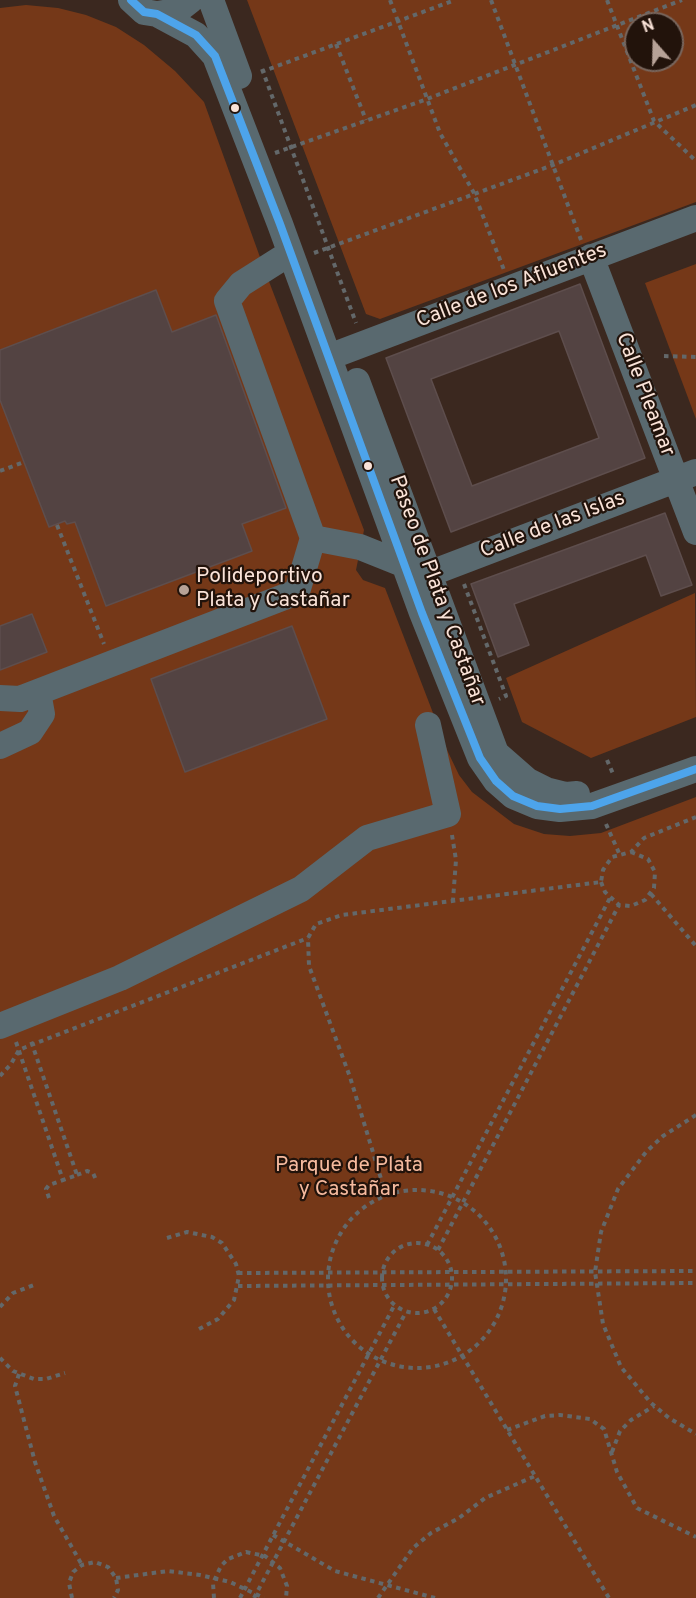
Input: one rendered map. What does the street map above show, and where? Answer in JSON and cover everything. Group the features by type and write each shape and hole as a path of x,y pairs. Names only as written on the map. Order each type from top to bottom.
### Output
{"street":[{"name":"Paseo de Plata y Castañar","path":"131,0 144,12 157,14 196,35 215,56 309,252"},
{"path":"157,14 177,11 191,0"},
{"name":"Paseo de Plata y Castañar","path":"211,0 231,55 251,75 280,151 309,252 344,346 415,573 480,758 496,781 513,796 537,806 560,809 592,806 696,769"},
{"name":"Calle de los Afluentes","path":"344,346 587,252 696,218"},
{"path":"0,698 21,699 297,592 313,538 227,301 241,284 309,252"},
{"name":"Calle Pleamar","path":"587,252 686,475 696,532"},
{"name":"Calle de las Islas","path":"415,573 686,475"},
{"path":"313,538 360,547 415,573"},
{"name":"Paseo de Plata y Castañar","path":"415,573 496,753 528,781 546,790 566,795 590,792 696,750"},
{"path":"0,746 30,732 42,714 38,692"},
{"path":"11,1022 120,978 301,889 367,838 448,814 428,725"}],"path":[{"path":"390,0 440,134 474,193 506,275"},
{"path":"251,75 455,0"},
{"path":"491,0 587,252"},
{"path":"607,0 654,121 696,160"},
{"path":"280,151 427,99 682,0"},
{"path":"336,44 366,120"},
{"path":"258,60 251,75 280,151 309,252 344,346"},
{"path":"309,252 553,165 696,105"},
{"path":"664,356 696,357"},
{"path":"0,471 24,462"},
{"path":"57,525 111,665"},
{"path":"463,580 506,696 499,699"},
{"path":"448,814 456,860 453,900"},
{"path":"631,852 644,838 696,817"},
{"path":"606,824 619,854"},
{"path":"631,852 641,855 652,865 656,880 651,894 639,904 619,905 610,898 601,882 606,863 619,854 631,852"},
{"path":"386,1195 351,1077 309,966 308,938 316,924 342,915 601,882"},
{"path":"651,894 696,946"},
{"path":"427,1245 610,898"},
{"path":"438,1250 619,905"},
{"path":"0,1076 11,1064 19,1050 32,1044 308,938"},
{"path":"11,1022 32,1044 77,1175"},
{"path":"11,1022 63,1180"},
{"path":"696,1115 663,1136 646,1152 618,1189 601,1232 596,1272 603,1324 611,1346 635,1386 654,1406 696,1434"},
{"path":"49,1198 46,1189 49,1185 87,1171 93,1173 97,1182"},
{"path":"419,1190 452,1197 489,1227 500,1249 505,1284 501,1306 494,1321 486,1335 462,1355 440,1364 416,1367 381,1360 347,1334 338,1321 328,1286 328,1272 337,1239 346,1225 364,1207 386,1195 419,1190"},
{"path":"167,1238 187,1232 212,1237 230,1253 238,1273 238,1286 234,1300 227,1311 199,1329"},
{"path":"411,1244 427,1245 438,1250 446,1258 451,1271 452,1284 444,1301 434,1309 423,1313 406,1312 394,1306 385,1295 382,1286 382,1271 388,1257 398,1248 411,1244"},
{"path":"238,1273 696,1271"},
{"path":"238,1286 696,1283"},
{"path":"0,1306 13,1293 34,1285"},
{"path":"240,1598 394,1306"},
{"path":"434,1309 609,1598"},
{"path":"254,1598 406,1312"},
{"path":"0,1358 19,1374 45,1379 65,1373"},
{"path":"19,1374 15,1386 35,1462 54,1516 82,1565"},
{"path":"612,1453 620,1431 631,1420 654,1406"},
{"path":"507,1430 545,1416 560,1415 590,1419 604,1429 617,1472 637,1508 696,1537"},
{"path":"378,1598 413,1548 431,1533 459,1518 485,1498 535,1476"},
{"path":"273,1535 334,1571 435,1598"},
{"path":"214,1598 214,1578 221,1566 246,1552 263,1555 273,1561 285,1577 286,1598"},
{"path":"72,1598 69,1583 73,1572 82,1565 95,1562 108,1567 116,1578 118,1590 114,1598"},
{"path":"116,1578 168,1571 214,1578 257,1592 264,1598"}],"green space":[{"path":"247,0 696,0 696,202 380,319 366,314"},
{"name":"Parque de Plata y Castañar","path":"26,5 58,8 86,15 116,27 144,45 175,71 204,102 265,271 364,530 356,570 363,580 385,588 448,752 459,775 472,792 514,824 544,834 570,836 601,833 696,797 696,1598 0,1598 0,8"},
{"path":"696,264 696,419 645,283"},
{"path":"695,593 696,717 591,758 522,722 506,678"}],"building":[{"path":"580,284 645,458 451,532 386,358","holes":["559,331 599,438 472,486 431,379"]},
{"path":"156,290 172,332 216,315 286,508 242,524 252,551 106,606 75,522 67,524 65,521 49,527 0,400 0,350"},
{"path":"665,513 692,585 661,596 646,555 514,604 529,645 498,657 471,584"},
{"path":"32,614 47,652 0,670 0,626"},
{"path":"292,626 327,719 185,772 151,679"}],"transit line":[{"path":"131,0 144,12 157,14 196,35 215,56 280,224 422,613 480,758 496,781 513,796 537,806 560,809 592,806 696,769"}],"place":[{"name":"Polideportivo Plata y Castañar","path":"184,590"}]}
